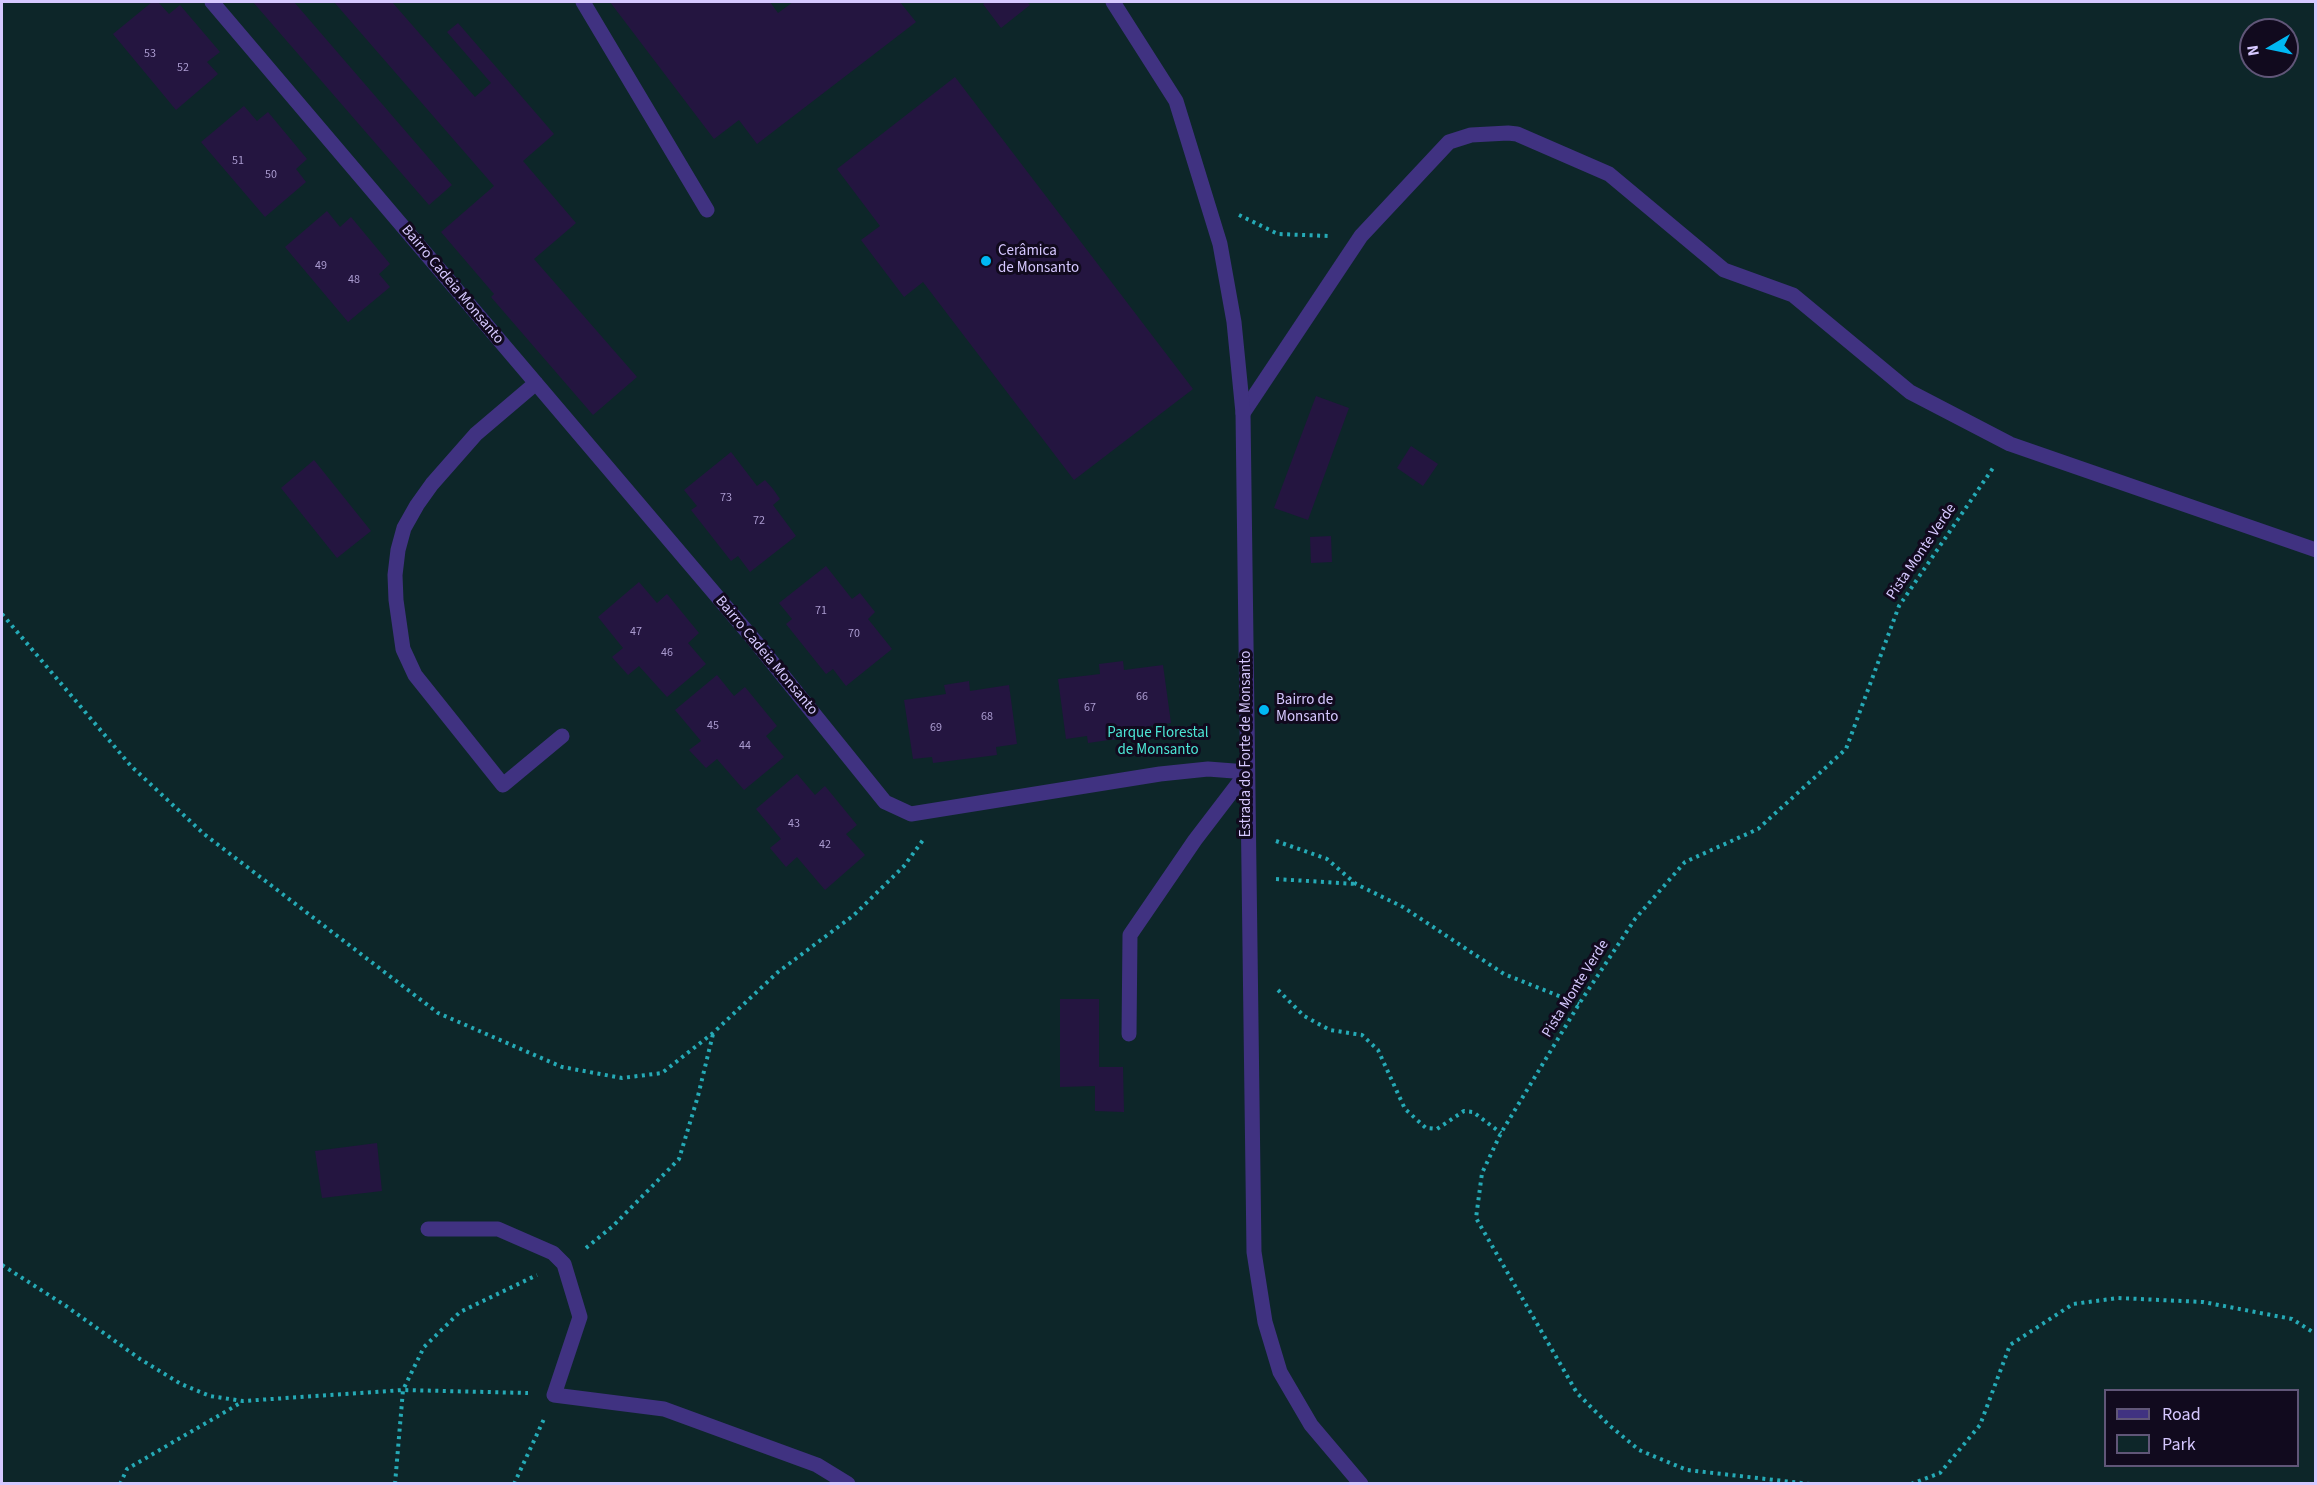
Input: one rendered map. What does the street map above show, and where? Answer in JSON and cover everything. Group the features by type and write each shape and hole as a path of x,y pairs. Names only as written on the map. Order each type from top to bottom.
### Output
{"street":[{"name":"Bairro Cadeia Monsanto","path":"212,2 755,641 885,802 911,814 1160,774 1208,769 1247,772"},
{"path":"583,2 707,210"},
{"name":"Estrada do Forte de Monsanto","path":"1113,2 1176,101 1220,244 1234,322 1243,413 1254,1252 1265,1322 1280,1372 1311,1425 1358,1483"},
{"path":"1243,413 1360,236 1449,142 1481,133 1517,134 1609,174 1725,270 1793,295 1910,392 2010,444 2316,550"},
{"path":"536,383 476,434 432,484 417,505 404,528 398,550 395,575 396,600 403,649 415,675 503,785 562,736"},
{"path":"1129,1034 1130,934 1195,840 1247,772"},
{"path":"428,1229 498,1229 553,1253 564,1264 580,1317 554,1395 664,1409 817,1465 848,1484"}],"path":[{"path":"1238,214 1278,234 1360,236"},
{"name":"Pista Monte Verde","path":"1810,1484 1687,1470 1639,1450 1577,1393 1476,1218 1482,1173 1501,1133 1579,1004 1635,919 1685,862 1758,829 1846,749 1899,606 2010,444"},
{"path":"2,614 131,766 204,834 438,1013 562,1068 622,1078 662,1073 713,1033 778,972 862,907 904,866 944,810"},
{"path":"1247,831 1327,859 1356,884 1403,907 1504,974 1579,1004"},
{"path":"1248,878 1356,884"},
{"path":"1276,989 1304,1016 1330,1030 1362,1035 1378,1050 1405,1109 1426,1128 1437,1129 1464,1111 1473,1112 1501,1133"},
{"path":"395,1484 403,1390 424,1347 460,1312 514,1285 564,1264 613,1226 679,1159 698,1096 713,1033"},
{"path":"2,1265 181,1384 210,1396 243,1401 403,1390 554,1395 514,1484"},
{"path":"1911,1484 1940,1473 1980,1425 2010,1345 2073,1304 2118,1298 2203,1302 2292,1319 2316,1334"},
{"path":"120,1484 127,1469 243,1401"}],"green space":[{"name":"Parque Florestal de Monsanto","path":"2,2 2315,2 2315,1483 2,1484"}],"building":[{"path":"152,2 158,2 169,14 180,5 220,52 207,62 218,74 176,110 113,34"},
{"path":"253,2 294,2 452,185 429,205"},
{"path":"334,2 392,2 475,97 491,83 447,32 458,23 554,134 523,161 576,223 534,259 637,377 593,415 491,297 494,294 441,232 494,186"},
{"path":"610,2 770,2 778,13 793,2 900,2 916,22 757,144 739,120 714,139"},
{"path":"986,2 1027,2 1030,5 1001,28 983,4"},
{"name":"Cerâmica de Monsanto","path":"955,77 1193,389 1074,480 923,282 904,297 861,240 880,226 837,169"},
{"path":"244,106 257,121 268,112 307,159 296,169 306,182 265,217 201,142"},
{"path":"327,211 340,227 351,217 390,264 379,274 390,287 348,322 285,247"},
{"path":"1316,396 1349,408 1308,520 1274,508"},
{"path":"1411,446 1438,464 1423,486 1397,468"},
{"path":"731,452 757,486 765,480 773,489 780,499 773,505 796,536 750,572 738,556 731,561 691,510 697,506 684,490"},
{"path":"314,460 371,531 337,558 281,488"},
{"path":"1331,536 1332,562 1311,563 1310,537"},
{"path":"826,566 852,599 860,593 875,612 868,619 892,649 846,686 833,669 826,674 786,624 792,619 779,603"},
{"path":"639,582 657,603 667,594 699,633 688,643 706,664 667,697 639,666 628,675 612,657 623,648 598,617"},
{"path":"1123,661 1124,670 1163,665 1171,723 1150,726 1151,734 1088,743 1087,736 1066,739 1058,679 1100,674 1099,664"},
{"path":"717,675 734,696 745,687 777,726 766,736 784,757 744,790 717,759 706,768 689,750 701,741 675,710"},
{"path":"969,681 970,691 1009,685 1017,744 996,747 997,755 933,763 932,757 913,759 904,700 946,694 944,685"},
{"path":"797,774 815,795 825,786 857,825 846,834 865,855 825,890 797,857 786,867 770,848 781,839 756,809"},
{"path":"1060,999 1099,999 1099,1067 1123,1067 1124,1112 1095,1111 1095,1086 1060,1087"},
{"path":"377,1143 382,1191 322,1198 315,1151"}],"place":[{"name":"Cerâmica de Monsanto","path":"986,261"},
{"name":"Bairro de Monsanto","path":"1264,710"}]}
